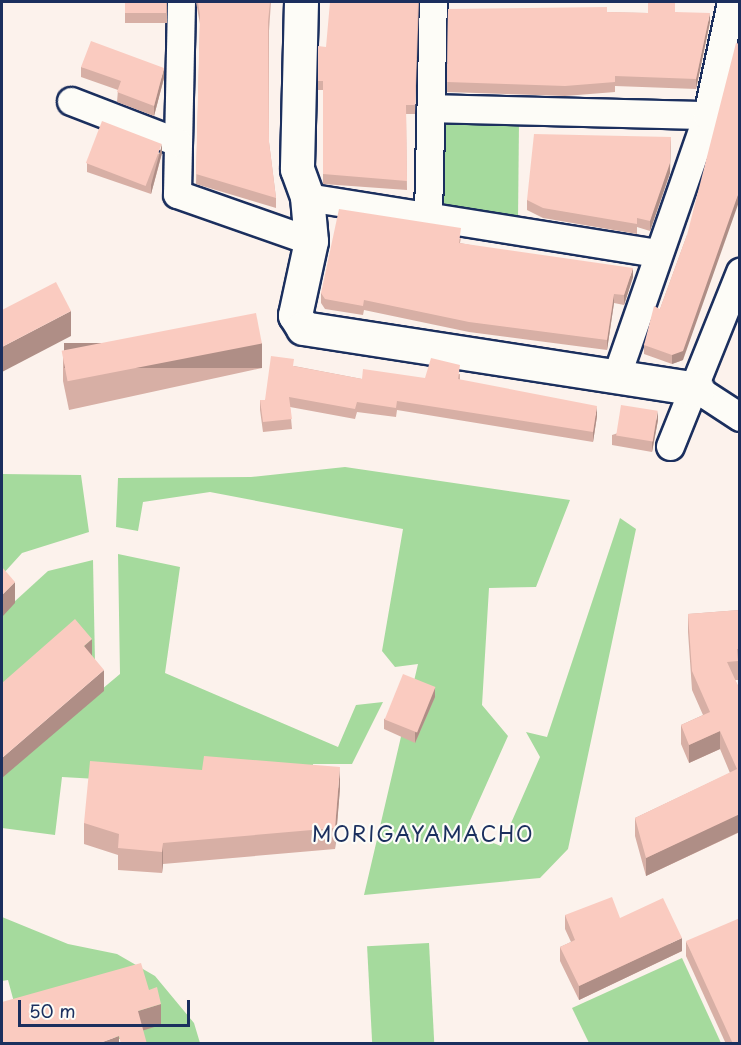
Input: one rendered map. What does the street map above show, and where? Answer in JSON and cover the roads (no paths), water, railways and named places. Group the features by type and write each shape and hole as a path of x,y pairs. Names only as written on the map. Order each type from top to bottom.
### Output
{"street":[{"path":"181,2 177,194 311,241"},
{"path":"301,2 297,169 307,197 311,241 295,315 303,328 697,389 740,417"},
{"path":"428,216 433,2"},
{"path":"615,377 707,115 731,2"},
{"path":"71,101 177,142"},
{"path":"430,108 707,115"},
{"path":"307,197 658,253"},
{"path":"670,446 697,389 740,272"}],"district":[{"name":"MORIGAYAMACHO","path":"423,833"}]}
